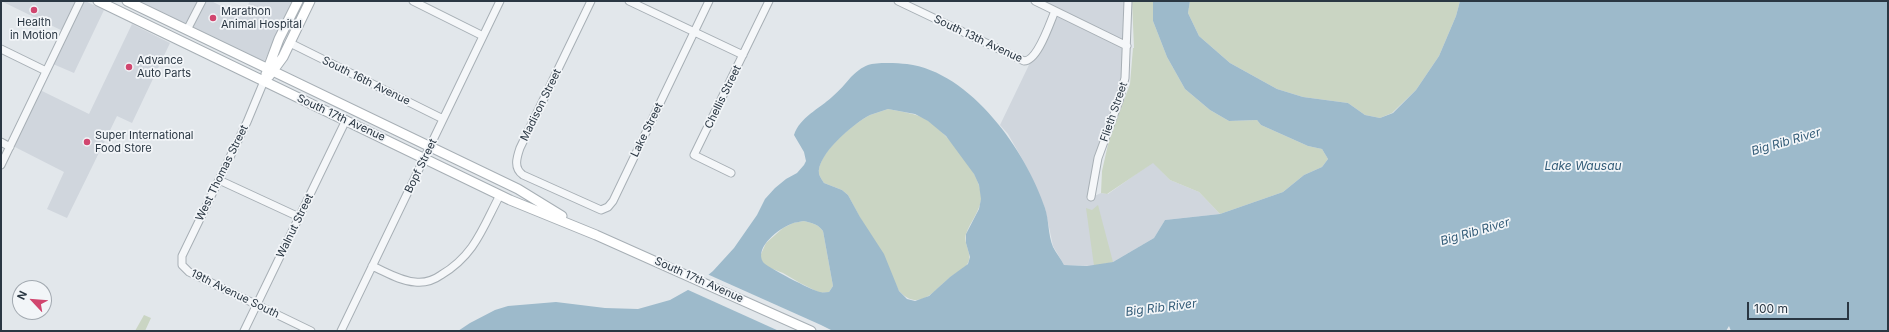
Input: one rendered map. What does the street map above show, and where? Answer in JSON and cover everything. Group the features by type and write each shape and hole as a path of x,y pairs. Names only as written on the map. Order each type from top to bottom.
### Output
{"main road":[{"name":"South 17th Avenue","path":"98,1 500,195 684,273 812,331"},
{"name":"South 17th Avenue","path":"127,1 523,192 585,230"},
{"name":"West Thomas Street","path":"264,81 270,70 298,1"},
{"name":"West Thomas Street","path":"270,70 283,57 310,1"}],"street":[{"path":"1,165 80,1"},
{"path":"187,30 202,1"},
{"path":"414,1 483,36"},
{"name":"Bopf Street","path":"341,331 500,1"},
{"name":"Madison Street","path":"558,191 520,173 517,168 516,159 591,1"},
{"path":"629,1 743,55"},
{"name":"Lake Street","path":"558,191 598,210 604,210 610,206 709,1"},
{"name":"Chellis Street","path":"731,173 694,155 769,1"},
{"name":"South 13th Avenue","path":"898,1 1024,61 1031,60 1036,54 1055,11"},
{"path":"1035,1 1127,46"},
{"name":"Flieth Street","path":"1091,197 1098,158 1123,90 1127,46 1128,1"},
{"name":"South 16th Avenue","path":"290,43 443,118"},
{"path":"1,49 46,71"},
{"name":"West Thomas Street","path":"182,265 182,256 247,122 264,81"},
{"name":"Walnut Street","path":"244,331 346,120"},
{"path":"1,142 10,147"},
{"path":"219,180 299,217"},
{"path":"372,266 406,281 415,282 424,282 446,272 469,253 500,195"},
{"name":"19th Avenue South","path":"182,265 189,272 311,331"}],"shaded area":[{"path":"1,1 85,1 104,10 74,73 53,64 67,33"},
{"path":"138,1 211,1 242,16 250,1 292,1 264,62"},
{"path":"1035,1 1128,1 1125,78 1103,144 1092,197 1101,193 1108,194 1153,162 1170,180 1199,192 1220,214 1165,220 1154,238 1113,262 1094,266 1064,265 1053,246 1045,208 1024,162 1008,134 1000,125 1055,11"},
{"path":"132,24 170,43 132,123 117,116 67,218 47,209 64,172 13,146 40,90 89,114"}],"green space":[{"path":"1132,1 1153,1 1153,21 1167,57 1185,89 1210,110 1229,121 1257,120 1261,125 1308,146 1322,149 1328,159 1322,167 1304,175 1283,192 1220,214 1199,192 1170,180 1153,163 1107,194 1101,193 1102,171 1109,140 1130,84 1134,48"},
{"path":"1190,1 1460,1 1456,16 1439,56 1416,90 1392,113 1380,118 1365,115 1348,103 1303,97 1277,89 1230,63 1199,36 1188,13"},
{"path":"888,109 920,116 937,127 955,146 971,168 980,190 980,205 965,238 969,256 968,263 926,298 919,300 913,300 906,297 899,291 848,195 842,190 824,183 819,174 823,157 837,140 863,119"},
{"path":"1098,205 1113,262 1094,266 1086,208 1092,210"},
{"path":"804,221 817,225 823,231 833,286 829,292 820,293 783,273 765,266 761,260 761,254 766,243 783,228 793,223"},
{"path":"144,315 151,318 145,331 135,331"}],"water":[{"name":"Lake Wausau","path":"1153,1 1190,1 1188,13 1199,36 1230,63 1277,89 1303,97 1348,103 1365,115 1380,118 1393,113 1416,90 1439,56 1456,16 1460,1 1888,1 1888,331 1731,331 1729,326 1726,331 458,331 495,310 508,306 556,302 605,308 638,309 670,300 695,286 713,271 734,248 757,215 765,199 775,188 786,179 797,173 804,165 806,161 804,152 794,135 801,123 805,118 835,95 857,72 872,64 907,64 931,70 953,82 974,98 1010,139 1024,163 1045,208 1053,247 1064,265 1087,266 1113,262 1154,238 1165,220 1220,214 1283,192 1304,175 1322,167 1328,159 1322,149 1308,146 1261,125 1257,120 1229,121 1210,110 1185,89 1167,57 1153,21","holes":["888,109 915,114 928,121 946,136 974,174 979,185 981,199 979,209 966,234 966,243 970,257 968,264 950,277 929,296 915,301 907,299 899,291 884,254 860,217 848,195 842,190 824,183 819,174 823,158 837,140 863,119","804,221 817,225 823,231 833,286 829,292 816,291 780,273 763,262 761,256 765,244 786,226"]}],"pier":[{"path":"707,274 833,331 779,331 686,289"}],"place":[{"name":"Health in Motion","path":"34,10"},
{"name":"Marathon Animal Hospital","path":"213,18"},
{"name":"Advance Auto Parts","path":"129,67"},
{"name":"Super International Food Store","path":"87,142"}],"water label":[{"name":"Big Rib River","path":"1786,142"},
{"name":"Big Rib River","path":"1475,232"},
{"name":"Big Rib River","path":"1161,308"}]}
